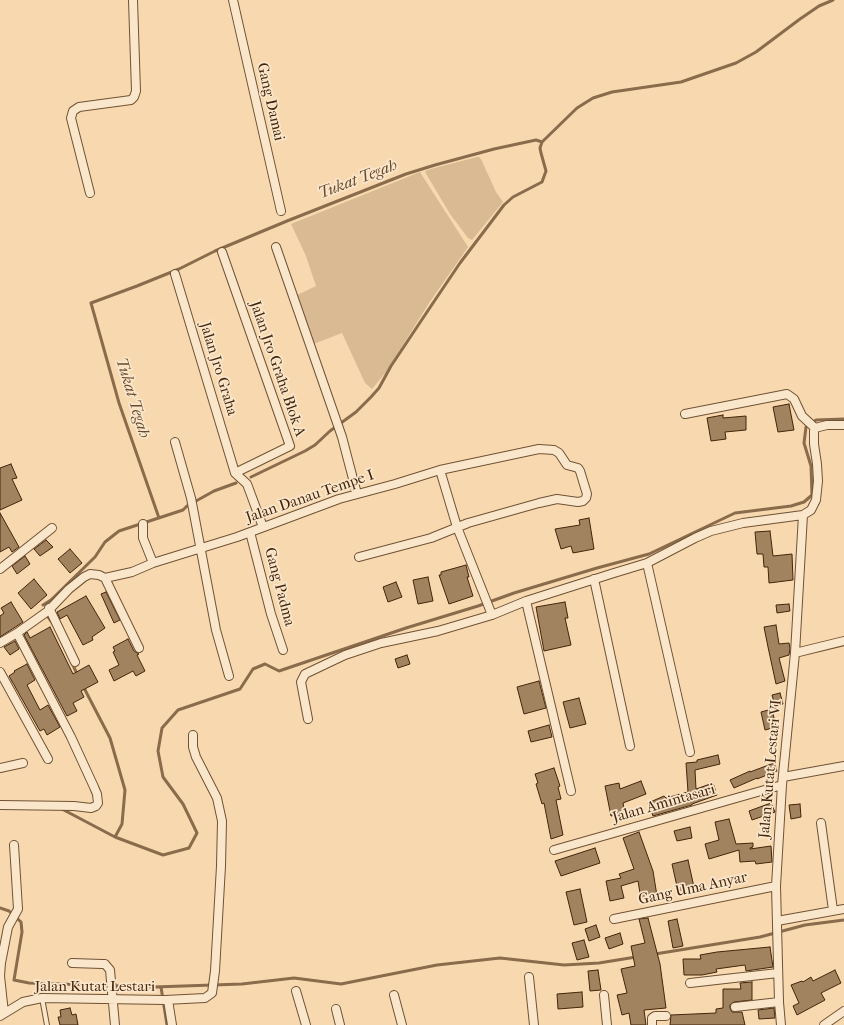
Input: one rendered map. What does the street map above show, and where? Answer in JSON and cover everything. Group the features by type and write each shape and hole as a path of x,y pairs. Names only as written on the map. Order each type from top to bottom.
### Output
{"street":[{"path":"90,193 71,118 73,111 80,107 131,100 134,97 136,91 133,0"},
{"name":"Gang Damai","path":"232,0 281,211"},
{"path":"276,247 342,438 357,494"},
{"name":"Jalan Jro Graha Blok A","path":"222,252 290,446 235,473"},
{"name":"Jalan Jro Graha","path":"175,274 235,473"},
{"path":"308,719 301,682 305,674 345,655 381,643 438,631 491,612 647,563 711,531 744,523 803,515 811,510 816,500 818,481 813,427 802,416 794,400 787,394 685,414"},
{"path":"813,427 844,425"},
{"path":"175,442 191,498 216,630 229,676"},
{"name":"Jalan Danau Tempe I","path":"0,643 48,611 49,608 69,589 90,574 99,575 105,578 132,572 153,563 200,550 319,506 357,494 440,470 512,455 528,450 547,448 554,450 559,453 567,465 578,468 587,494 583,501 550,500 457,527"},
{"path":"440,470 457,527 491,612"},
{"path":"235,473 247,484 263,527"},
{"name":"Jalan Kutat Lestari VI","path":"781,1025 776,886 782,781 795,653 803,515"},
{"path":"143,524 143,538 153,563"},
{"path":"359,557 431,538 457,527"},
{"path":"0,569 52,528"},
{"name":"Gang Padma","path":"250,532 271,614 283,650"},
{"path":"647,563 690,752"},
{"path":"105,578 139,648"},
{"path":"594,579 630,746"},
{"path":"526,601 571,791"},
{"path":"49,608 75,662"},
{"path":"0,805 74,806 91,808 96,806 98,803 97,794 71,737 17,633"},
{"path":"795,653 844,641"},
{"path":"0,672 48,759"},
{"path":"164,1000 205,998 212,993 215,971 222,820 217,798 196,757 193,747 193,734"},
{"path":"0,768 23,763"},
{"name":"Jalan Amintasari","path":"554,850 782,781 844,766"},
{"path":"821,823 833,910"},
{"path":"2,1014 0,976 4,944 8,927 18,909 14,845"},
{"name":"Gang Uma Anyar","path":"614,919 776,886"},
{"path":"777,924 833,910 844,909"},
{"path":"72,963 105,964 110,970 115,1025"},
{"path":"690,983 778,973"},
{"path":"529,977 534,1025"},
{"path":"296,991 306,1025"},
{"path":"394,994 402,1025"},
{"path":"604,995 608,1025"},
{"name":"Jalan Kutat Lestari","path":"2,1014 23,1002 42,998 112,997 164,1000 172,1025"},
{"path":"735,1008 779,1002"},
{"path":"336,1009 340,1025"},
{"path":"824,1025 844,1011"},
{"path":"652,1025 652,1018 655,1016 666,1016"}],"lane":[{"path":"42,998 47,1025"}],"shaded area":[{"path":"477,157 481,159 496,192 503,202 472,240 468,238 450,214 425,172 427,170"},
{"path":"420,172 468,247 429,303 386,372 372,389 365,383 342,333 311,345 295,296 316,286 306,256 291,224"}],"building":[{"path":"789,404 794,430 778,432 773,407"},
{"path":"723,415 723,418 746,416 746,430 725,432 726,439 711,441 707,418"},
{"path":"11,464 17,478 12,479 22,500 0,510 0,468"},
{"path":"0,513 19,547 12,552 9,547 0,552"},
{"path":"589,518 594,549 573,553 571,546 561,549 555,529 580,525 579,520"},
{"path":"770,531 773,556 792,554 793,580 769,583 768,567 764,567 763,554 757,554 755,532"},
{"path":"46,540 53,547 40,556 34,549"},
{"path":"70,549 82,563 70,573 58,559"},
{"path":"25,556 30,564 17,574 12,566"},
{"path":"466,565 469,577 467,577 473,596 449,604 439,575 441,575 441,572"},
{"path":"428,577 433,601 418,604 413,580"},
{"path":"34,579 47,595 31,609 18,593"},
{"path":"396,582 402,597 388,602 383,587"},
{"path":"106,592 120,620 114,623 101,594"},
{"path":"86,596 105,628 92,637 93,640 83,645 67,615 60,619 57,612"},
{"path":"11,602 23,622 0,637 0,616 4,613 1,608"},
{"path":"565,602 568,618 565,618 571,645 544,651 536,607"},
{"path":"789,604 790,611 777,613 776,605"},
{"path":"776,625 779,644 789,643 790,648 789,655 779,658 785,681 776,684 764,627"},
{"path":"50,627 73,674 89,665 98,682 81,691 84,697 73,703 77,711 67,716 24,635 27,632 30,638"},
{"path":"128,639 134,651 139,654 137,655 145,671 136,676 133,671 114,681 109,670 119,665 113,652 115,651 113,647"},
{"path":"15,641 19,649 10,655 4,647"},
{"path":"407,655 410,664 398,668 395,659"},
{"path":"27,664 35,680 27,685 40,710 48,705 60,727 47,735 44,729 40,731 9,676 15,672 14,671"},
{"path":"539,681 546,708 524,714 517,687"},
{"path":"780,693 783,704 775,706 772,695"},
{"path":"579,698 586,724 570,728 563,702"},
{"path":"772,709 776,727 765,730 761,712"},
{"path":"549,725 552,737 531,742 528,731"},
{"path":"718,755 720,764 695,770 696,789 713,783 717,795 692,805 653,816 648,803 664,796 666,798 688,792 686,763 697,762 697,760"},
{"path":"774,763 777,771 734,788 730,780 750,771"},
{"path":"554,768 560,786 558,787 561,799 556,800 563,835 551,839 544,803 542,804 536,784 538,783 535,774"},
{"path":"641,781 646,794 623,803 625,813 611,816 605,786 619,783 620,789"},
{"path":"771,803 775,812 752,820 749,811"},
{"path":"800,804 801,817 791,819 789,805"},
{"path":"729,819 736,844 753,843 753,847 750,849 771,846 772,862 756,864 755,861 740,862 739,850 709,859 705,844 719,840 715,822"},
{"path":"690,827 692,838 677,841 674,831"},
{"path":"639,832 653,871 657,896 641,899 638,881 621,886 624,898 610,901 606,881 621,878 619,874 634,869 623,838"},
{"path":"595,848 600,863 561,876 555,861"},
{"path":"688,860 694,887 678,891 672,864"},
{"path":"580,889 587,922 574,925 566,892"},
{"path":"648,918 660,964 666,1008 644,1010 646,1025 631,1025 629,1013 622,1015 617,995 627,993 621,969 635,966 631,946 645,943 639,919"},
{"path":"677,919 683,946 673,948 668,921"},
{"path":"596,925 600,937 589,941 585,929"},
{"path":"620,933 623,944 609,949 605,938"},
{"path":"584,940 589,957 577,960 572,943"},
{"path":"770,947 773,967 746,971 745,965 716,969 717,972 702,975 684,975 683,959 701,959 700,955 717,952"},
{"path":"598,970 601,990 590,991 588,971"},
{"path":"835,970 841,983 821,993 825,1000 797,1015 793,1006 799,1003 791,985 802,981 803,982 811,977 813,981"},
{"path":"752,982 752,1000 734,1002 730,1005 732,1012 742,1012 745,1025 670,1025 671,1015 716,1013 716,1009 723,1008 723,989 741,989 740,983"},
{"path":"582,992 583,1007 558,1009 557,994"},
{"path":"70,1008 72,1015 76,1014 78,1025 60,1025 58,1017 61,1017 60,1010"},
{"path":"774,1008 775,1018 759,1019 758,1010"}],"waterway":[{"path":"251,477 315,445 330,431 356,412 379,388 391,366 460,263 504,205 513,197 542,182 546,171 540,148 542,142 577,108 593,98 612,92 681,82 736,63 756,52 819,6 833,0"},
{"name":"Tukat Tegah","path":"159,518 119,403 91,303 179,269 215,251 406,174 494,149 536,140 542,142"},
{"path":"60,808 115,837 163,855 189,848 197,833 183,804 163,777 158,751 162,728 178,710 240,689 253,669 265,664 279,671 514,593 649,554 735,513 791,506 804,502 812,495 811,466 804,443 806,427 816,420 844,419"},
{"path":"43,605 51,600 95,557 105,542 119,531 183,510 187,506 214,491 236,483"},
{"path":"48,617 53,624"},
{"path":"72,663 78,676"},
{"path":"83,686 110,738 125,790 122,824 115,837"},
{"path":"0,908 9,911 21,922 22,932 14,980 29,983 154,987 242,984 294,978 341,984 437,965 500,958 564,965 599,963 636,957"},
{"path":"655,954 760,937 805,925 844,920"},
{"path":"161,987 167,1025"}]}
